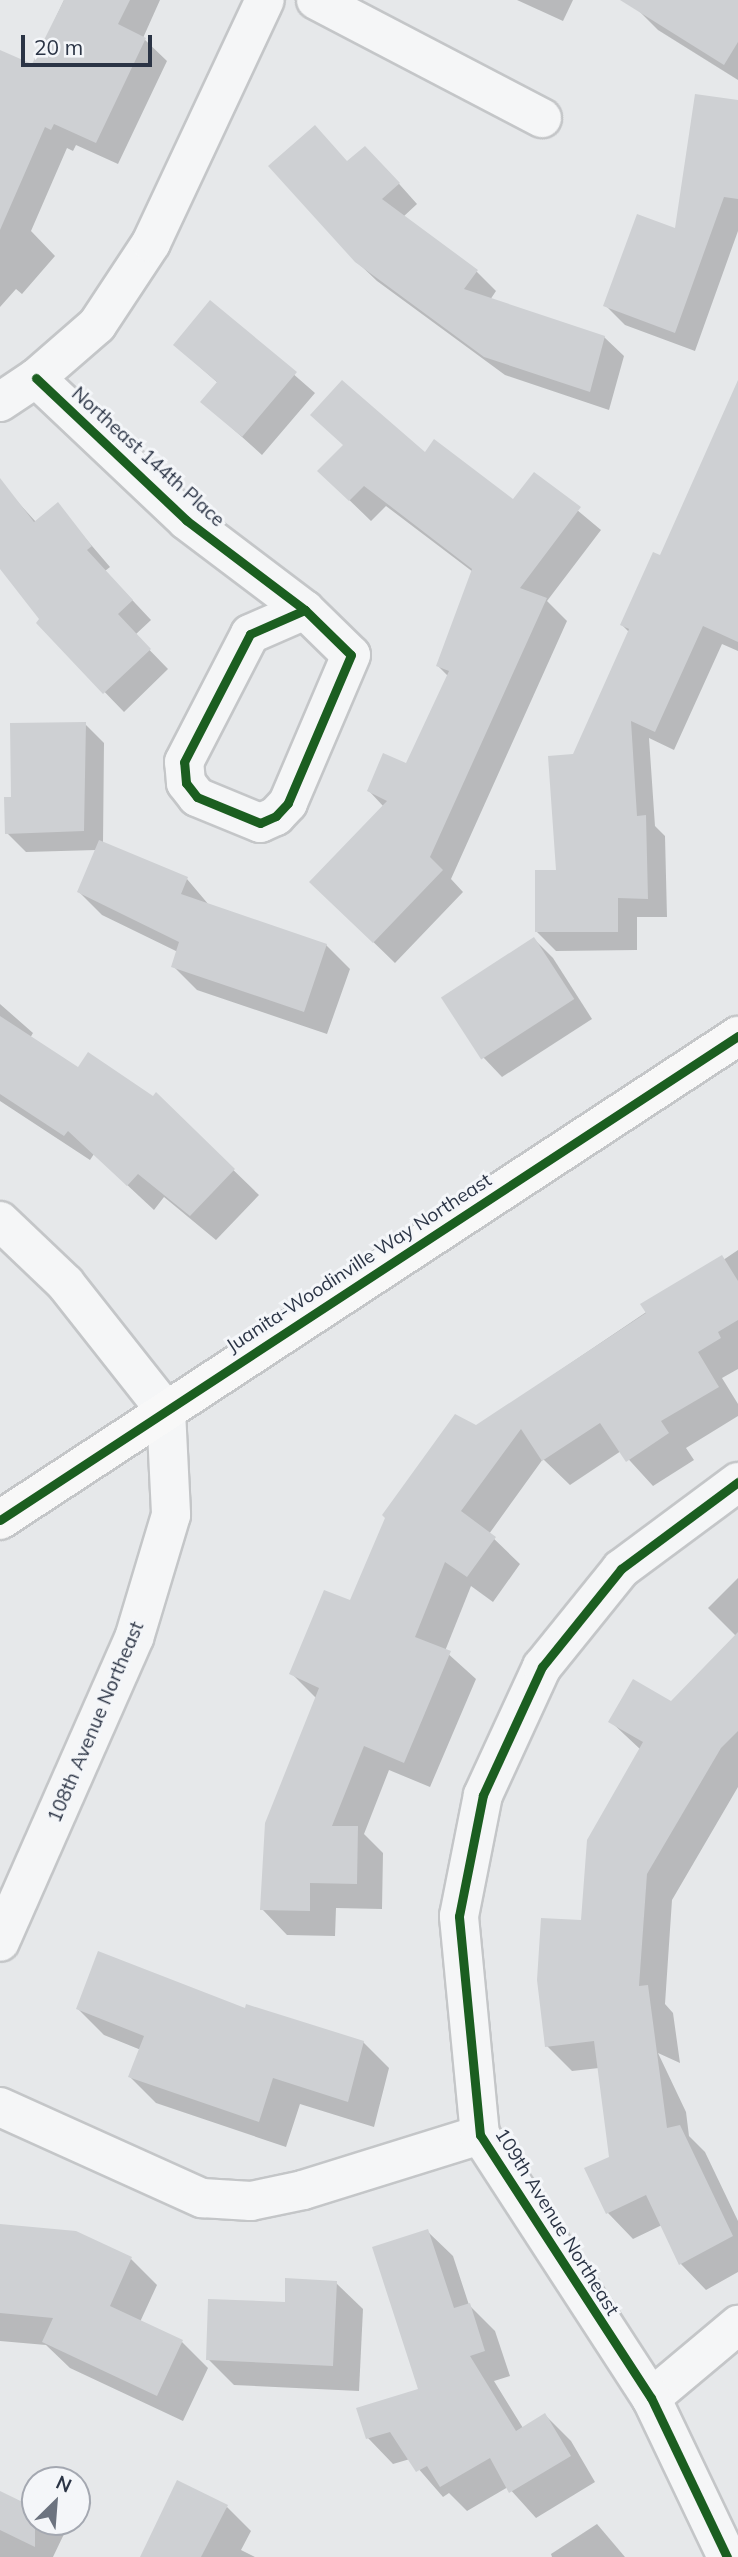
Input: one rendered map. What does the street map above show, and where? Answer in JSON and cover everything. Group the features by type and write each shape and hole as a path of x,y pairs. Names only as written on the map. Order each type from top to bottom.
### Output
{"main road":[{"name":"Juanita-Woodinville Way Northeast","path":"0,1520 738,1036"}],"street":[{"path":"0,402 36,378 97,325 151,243 265,0"},
{"path":"316,0 541,118"},
{"name":"Northeast 144th Place","path":"36,378 186,520 304,610 351,655 288,803 276,816 260,823 197,797 186,783 184,762 250,634 304,610"},
{"path":"0,1221 65,1283 166,1411"},
{"name":"108th Avenue Northeast","path":"0,1942 134,1638 171,1515 166,1411"},
{"name":"109th Avenue Northeast","path":"727,2557 651,2398 480,2135 459,1916 483,1795 542,1667 621,1569 738,1482"},
{"path":"0,2107 202,2198 251,2201 303,2190 480,2135"},
{"path":"651,2398 738,2325"}],"building":[{"path":"64,0 130,0 118,24 146,38 96,143 54,124 51,130 45,127 0,230 0,50 32,64"},
{"path":"620,0 738,0 738,42 724,65"},
{"path":"695,94 738,100 738,199 724,197 675,333 603,306 637,214 675,228"},
{"path":"315,125 347,161 365,146 400,183 382,199 478,270 464,289 605,336 590,392 484,357 355,262 268,166"},
{"path":"210,300 297,372 242,437 200,402 217,382 173,345"},
{"path":"342,380 425,452 434,439 513,499 534,472 581,507 520,588 547,598 430,857 443,870 373,943 309,882 387,801 367,791 383,753 406,763 449,671 436,666 472,569 364,486 349,501 317,471 343,445 310,415"},
{"path":"738,380 738,642 703,626 655,732 631,721 637,816 646,815 648,899 618,898 618,932 535,932 535,870 556,870 548,756 573,754 629,629 620,625 653,552 660,555"},
{"path":"0,478 34,522 58,502 92,546 87,550 133,600 118,614 151,649 103,694 36,623 39,619 0,569"},
{"path":"86,722 84,831 5,834 4,797 11,797 10,723"},
{"path":"99,840 188,877 181,894 327,944 304,1012 171,967 179,942 77,892"},
{"path":"534,937 574,999 481,1060 441,997"},
{"path":"0,1016 78,1067 88,1052 153,1096 156,1092 235,1169 190,1216 138,1174 127,1186 68,1131 64,1136 0,1094"},
{"path":"722,1255 738,1281 738,1320 718,1332 721,1338 698,1352 719,1387 661,1421 669,1433 626,1462 600,1423 542,1461 521,1429 461,1511 496,1537 467,1577 445,1562 415,1637 451,1651 404,1763 364,1746 332,1826 358,1826 357,1884 310,1883 310,1911 260,1910 265,1823 319,1688 289,1674 324,1590 350,1600 385,1518 382,1515 455,1414 476,1425 646,1313 640,1304"},
{"path":"738,1632 738,1731 721,1748 647,1874 639,1986 648,1985 667,2128 680,2125 733,2236 679,2265 646,2195 606,2214 584,2168 609,2157 594,2041 545,2047 537,1980 541,1918 581,1920 587,1840 643,1742 608,1722 633,1679 671,1701"},
{"path":"98,1951 245,2008 246,2004 364,2041 348,2102 273,2078 259,2122 128,2077 144,2036 76,2009"},
{"path":"0,2224 76,2231 132,2257 110,2306 183,2340 157,2396 42,2342 53,2318 0,2313"},
{"path":"428,2229 454,2308 470,2303 485,2351 470,2356 516,2431 545,2413 571,2456 509,2493 490,2458 440,2487 427,2466 416,2472 390,2432 366,2439 356,2408 418,2389 372,2247"},
{"path":"285,2278 337,2281 333,2366 206,2360 208,2299 285,2302"},
{"path":"177,2480 228,2505 201,2557 140,2557"},
{"path":"0,2491 21,2501 21,2536 35,2536 35,2547 0,2530"}],"cycle path":[{"path":"36,378 186,520 305,610 351,655 288,803 276,816 260,823 197,797 186,783 184,762 250,634 305,610"},
{"path":"0,1520 738,1036"},
{"path":"727,2557 651,2398 480,2135 459,1916 483,1795 542,1667 621,1569 738,1482"}]}
